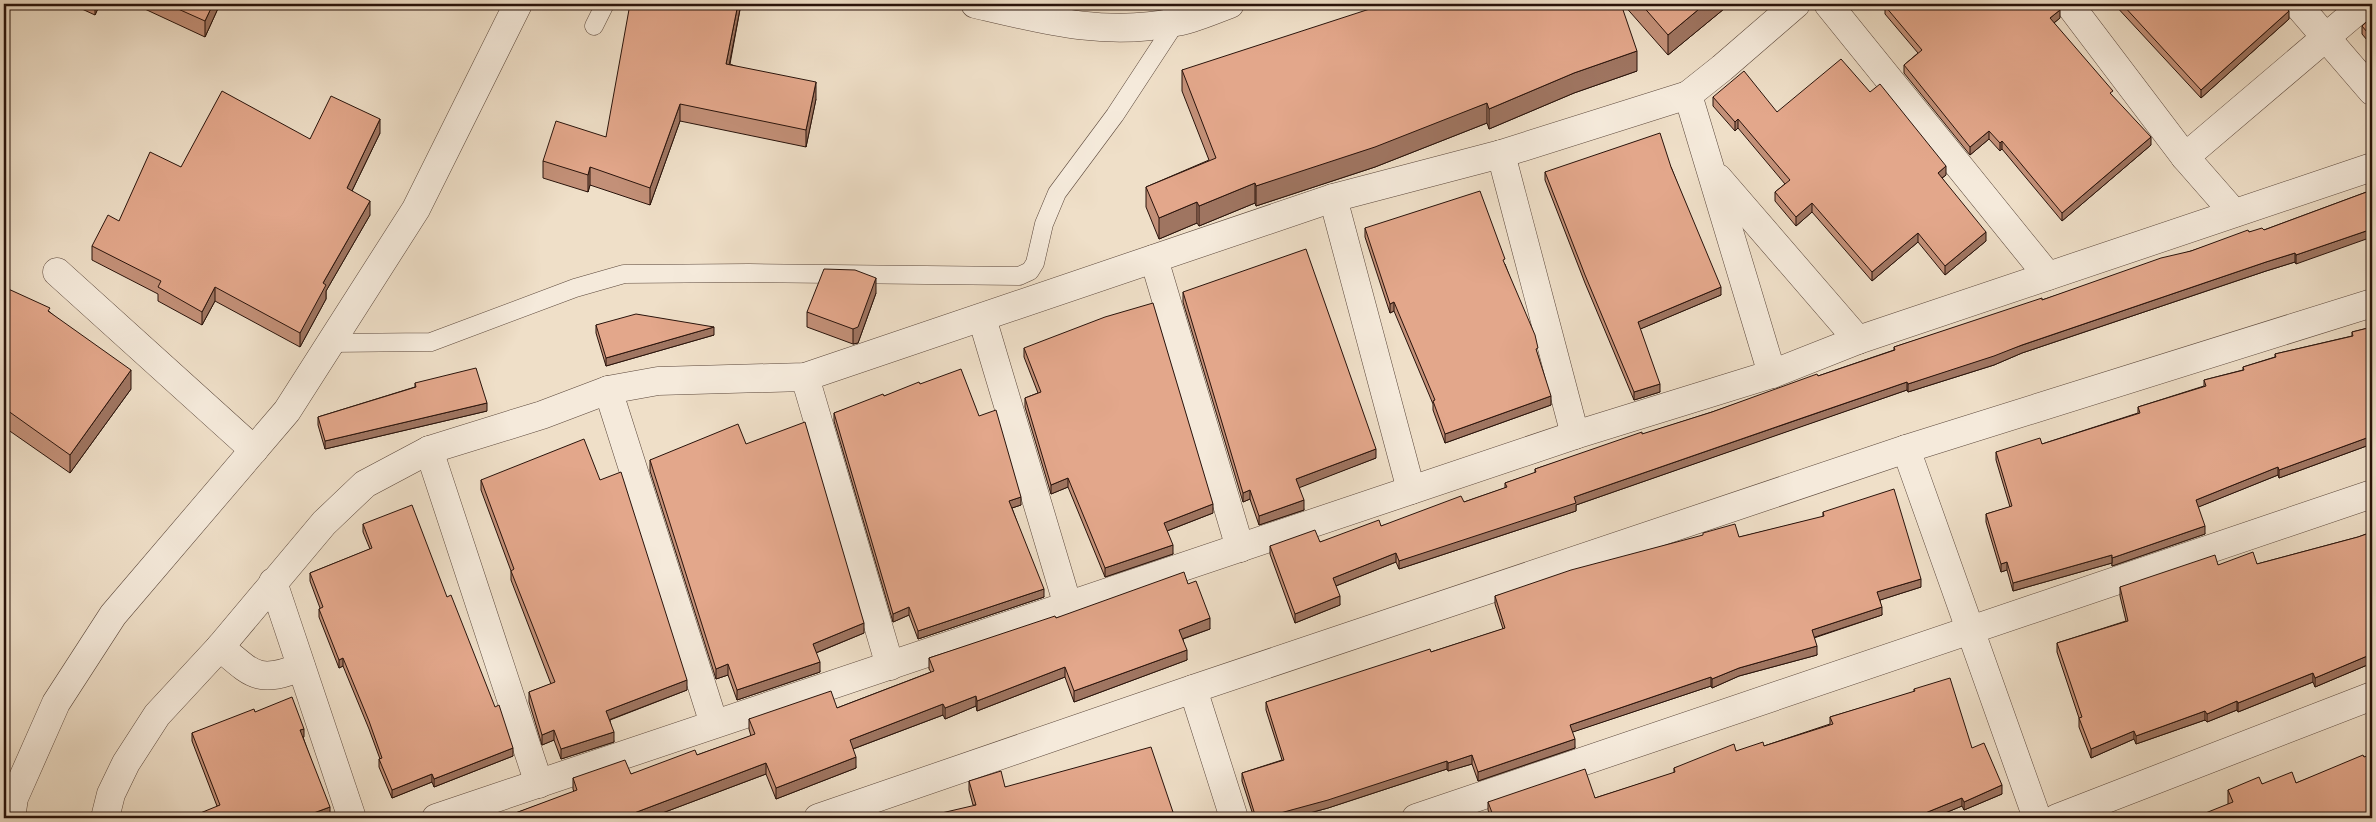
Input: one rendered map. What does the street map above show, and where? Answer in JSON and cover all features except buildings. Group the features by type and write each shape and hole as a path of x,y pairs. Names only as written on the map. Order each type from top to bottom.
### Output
{"street":[{"path":"11,818 14,798 56,703 113,615 287,411 416,209 518,4"},
{"path":"975,4 1064,25 1118,28 1176,22 1230,4"},
{"path":"105,818 111,794 126,763 157,715 220,647 324,523 364,484 429,450 542,415 608,390 658,381 804,377 1333,198 1500,154 1688,95 1796,4"},
{"path":"1828,4 2048,276"},
{"path":"2069,4 2185,157 2234,214"},
{"path":"2297,4 2372,91"},
{"path":"2185,157 2365,4"},
{"path":"1688,95 1772,374"},
{"path":"1500,154 1575,435"},
{"path":"436,818 1575,435 1772,374 1858,340 2372,167"},
{"path":"1712,171 1858,340"},
{"path":"1333,198 1411,490"},
{"path":"1154,259 1240,548"},
{"path":"57,272 254,450"},
{"path":"818,818 1193,689 1906,449 2372,303"},
{"path":"982,318 1068,606"},
{"path":"804,377 890,666"},
{"path":"608,390 714,724"},
{"path":"1906,449 2037,818"},
{"path":"429,450 539,784"},
{"path":"1416,818 1971,632 2372,494"},
{"path":"273,582 352,818"},
{"path":"220,647 250,673 281,675 301,667"},
{"path":"1193,689 1234,818"},
{"path":"2057,818 2372,696"}],"lane":[{"path":"594,26 605,4"},
{"path":"330,343 431,342 575,288 624,274 749,273 1019,276 1030,271 1035,263 1044,224 1057,192 1115,116 1176,22"}]}
